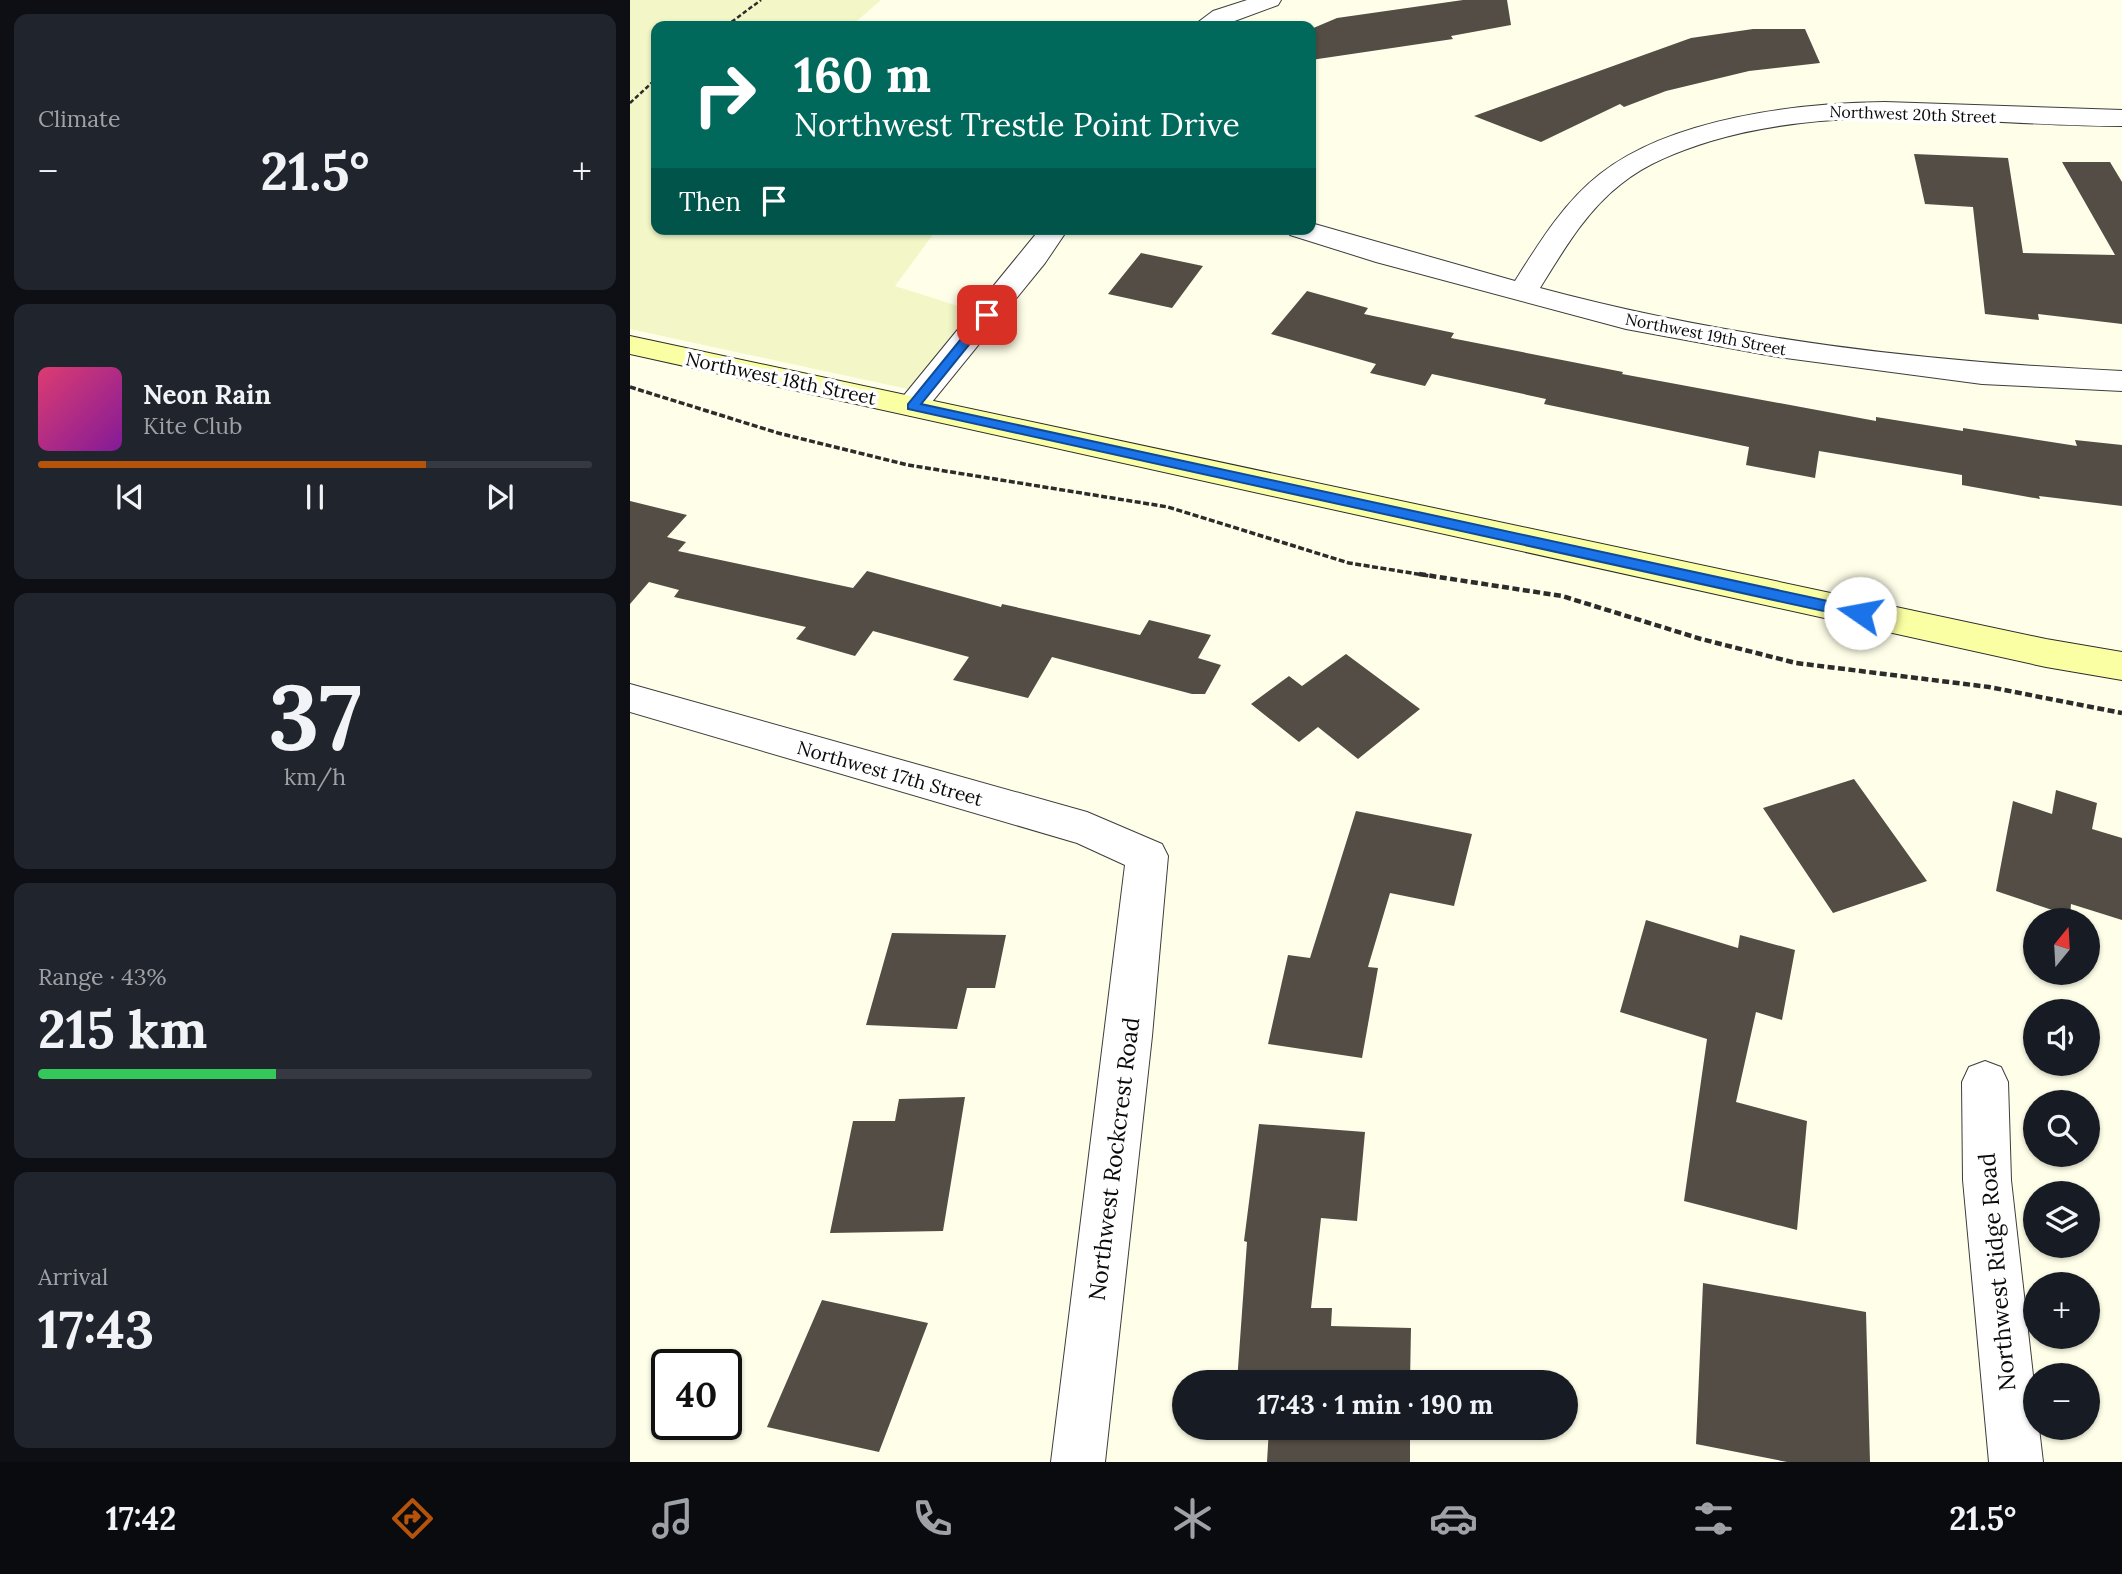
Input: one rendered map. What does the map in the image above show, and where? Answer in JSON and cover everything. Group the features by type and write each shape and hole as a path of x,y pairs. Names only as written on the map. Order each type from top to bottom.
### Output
{"street":[{"path":"1213,21 1270,0"},
{"name":"Northwest 20th Street","path":"1522,293 1550,250 1609,180 1650,156 1726,128 1760,120 1850,110 2019,118 2122,118"},
{"name":"Northwest 19th Street","path":"1316,234 1626,320 1778,348 1982,374 2122,381"},
{"path":"912,407 1035,257 1050,235"},
{"name":"Northwest 18th Street","path":"630,345 2046,653 2122,666"},
{"name":"Northwest 17th Street","path":"630,698 1087,829 1147,856"},
{"name":"Northwest Rockcrest Road","path":"1078,1462 1128,1049 1147,856"},
{"name":"Northwest Ridge Road","path":"1985,1082 1987,1180 2016,1462"}],"path":[{"path":"733,21 761,0"},
{"path":"630,103 651,84"},
{"path":"630,387 779,433 908,464 1168,508 1349,563 1562,596 1701,639 1796,663 1989,687 2122,713"}],"green space":[{"path":"630,0 881,0 857,21 651,21 651,235 933,235 895,286 980,313 908,389 630,329"}],"building":[{"path":"1463,0 1507,0 1511,25 1451,36 1453,39 1316,59 1316,27 1337,18"},
{"path":"1753,29 1805,29 1820,63 1749,71 1666,91 1624,107 1620,104 1541,142 1474,116 1691,38"},
{"path":"1914,154 2008,158 2023,253 2115,255 2062,162 2110,162 2122,182 2122,324 2038,314 2039,320 1985,314 1973,207 1925,204"},
{"path":"1141,253 1203,266 1172,308 1108,294"},
{"path":"1307,291 1368,308 1364,314 1454,333 1451,338 1623,372 1622,374 1876,421 1876,417 2077,446 2075,440 2122,445 2122,506 2039,496 2040,499 1962,485 1962,475 1819,451 1815,478 1746,465 1749,447 1544,404 1546,399 1432,374 1425,386 1370,373 1376,364 1271,334"},
{"path":"630,501 687,515 667,537 686,542 678,551 853,588 867,571 1001,607 1002,604 1140,635 1149,620 1211,635 1198,658 1221,665 1205,694 1192,694 1052,657 1028,698 953,680 969,657 873,631 855,656 796,639 806,627 674,597 679,590 649,582 630,604"},
{"path":"1346,654 1420,709 1358,759 1318,727 1299,742 1251,704 1289,676 1302,686"},
{"path":"1854,779 1927,881 1833,913 1763,808"},
{"path":"2056,790 2097,803 2092,829 2122,838 2122,920 2100,913 2100,908 2084,908 2071,904 2071,908 2046,908 1996,891 2013,801 2052,814"},
{"path":"1356,811 1472,834 1454,906 1390,893 1368,967 1378,968 1362,1058 1268,1044 1288,955 1310,958"},
{"path":"1646,920 1738,948 1740,935 1795,950 1782,1020 1756,1012 1736,1102 1807,1121 1797,1230 1684,1201 1707,1039 1620,1012"},
{"path":"892,933 1006,935 995,988 967,988 957,1029 866,1025"},
{"path":"965,1097 943,1231 830,1233 853,1121 895,1121 899,1099"},
{"path":"1259,1124 1365,1132 1357,1221 1321,1218 1311,1308 1332,1308 1331,1326 1411,1328 1410,1370 1238,1370 1247,1242 1244,1241"},
{"path":"1703,1283 1866,1312 1870,1462 1787,1462 1696,1444"},
{"path":"822,1300 928,1323 879,1452 767,1427"},
{"path":"1268,1440 1410,1440 1410,1462 1267,1462"}],"route":[{"path":"987,315 912,407 1860,613"}]}
